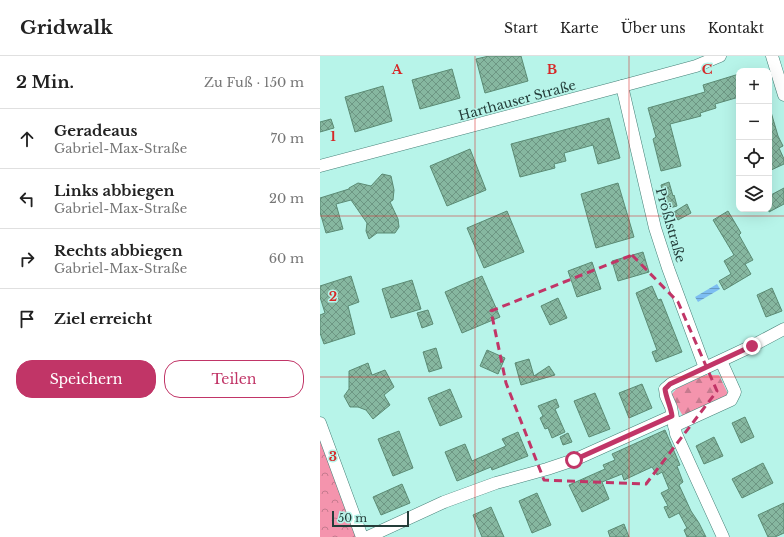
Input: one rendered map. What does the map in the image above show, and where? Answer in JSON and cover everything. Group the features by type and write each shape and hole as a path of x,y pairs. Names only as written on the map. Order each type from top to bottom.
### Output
{"street":[{"name":"Harthauser Straße","path":"320,166 696,66 720,56"},
{"path":"772,56 784,95"},
{"name":"Prößlstraße","path":"622,86 655,228 668,268 705,368"},
{"path":"723,537 676,434 671,407 666,396 665,389 670,384 721,361 784,329"},
{"path":"368,537 444,502 496,483 574,460 731,400 735,392 721,361"},
{"path":"320,423 362,537"}],"highlighted area":[{"path":"632,255 678,302 717,391 646,484 544,480 506,383 491,311"}],"green space":[{"path":"706,375 719,375 730,398 684,418 671,395 677,388"},
{"path":"320,440 357,537 320,537"}],"water":[{"path":"717,284 720,289 698,302 695,297"}],"building":[{"path":"489,56 521,56 528,81 485,93 476,59"},
{"path":"452,69 460,98 420,109 412,80"},
{"path":"736,75 736,98 715,104 716,108 700,113 701,116 670,124 681,166 661,171 653,139 656,137 648,108 705,92 703,85"},
{"path":"383,86 392,121 355,132 345,97"},
{"path":"772,115 778,136 783,146 779,148 784,159 784,164 772,170"},
{"path":"609,118 620,158 598,164 593,145 564,153 566,161 554,164 555,168 520,177 511,144"},
{"path":"331,119 334,128 320,132 320,122"},
{"path":"470,149 486,190 447,206 430,166"},
{"path":"382,174 391,176 394,190 393,200 390,202 398,219 399,227 395,233 377,233 369,239 366,231 367,223 351,200 336,204 343,229 326,233 320,212 320,198 349,189 358,183 371,186"},
{"path":"669,182 677,206 666,209 661,185"},
{"path":"618,183 634,237 596,248 581,194"},
{"path":"784,188 784,204 772,210 772,194"},
{"path":"687,204 691,213 678,220 674,212"},
{"path":"507,211 524,252 484,268 467,228"},
{"path":"728,211 741,233 739,235 753,260 745,264 751,274 724,290 719,281 731,274 724,261 734,255 713,220"},
{"path":"643,252 649,272 618,281 612,261"},
{"path":"592,262 601,289 577,297 568,271"},
{"path":"351,276 359,302 348,306 355,334 324,344 320,333 320,315 325,313 320,297 320,286"},
{"path":"482,276 500,317 462,333 445,292"},
{"path":"412,280 421,309 391,318 382,289"},
{"path":"652,286 658,300 661,299 682,352 656,362 652,352 657,350 636,293"},
{"path":"772,288 782,311 766,317 757,295"},
{"path":"558,298 567,318 550,325 541,306"},
{"path":"428,310 433,324 422,328 417,313"},
{"path":"436,348 442,368 429,372 423,352"},
{"path":"487,350 505,358 498,374 480,366"},
{"path":"529,359 534,376 549,366 555,375 521,385 515,363"},
{"path":"368,363 372,375 385,370 394,387 384,395 390,405 373,419 366,410 358,407 350,407 344,396 349,389 349,371"},
{"path":"642,384 652,408 629,418 619,393"},
{"path":"450,389 462,417 440,426 428,398"},
{"path":"595,393 610,429 589,437 574,401"},
{"path":"556,399 559,407 555,409 565,432 552,438 548,428 545,429 540,418 543,416 538,406"},
{"path":"745,417 754,437 741,443 732,423"},
{"path":"665,430 680,465 677,466 683,482 679,485 691,511 706,537 687,537 684,530 687,528 679,513 669,518 664,507 668,506 661,493 669,489 662,472 657,475 652,467 624,480 622,474 602,482 609,499 582,512 569,485 605,469 603,465 615,460 612,454"},
{"path":"399,431 413,468 393,476 378,439"},
{"path":"518,432 528,456 492,470 491,467 457,481 445,452 465,444 472,461 506,446 502,439"},
{"path":"568,433 572,442 563,445 560,437"},
{"path":"714,437 723,456 704,464 696,446"},
{"path":"763,463 773,483 742,498 732,479"},
{"path":"402,484 410,503 381,515 373,497"},
{"path":"537,493 551,525 532,533 519,501"},
{"path":"784,503 784,533 775,537 768,537 758,515"},
{"path":"491,507 504,537 482,537 473,515"},
{"path":"624,524 629,537 610,537 608,531"}],"route":[{"path":"574,460 672,416 671,407 666,396 665,389 670,384 752,346"}]}
